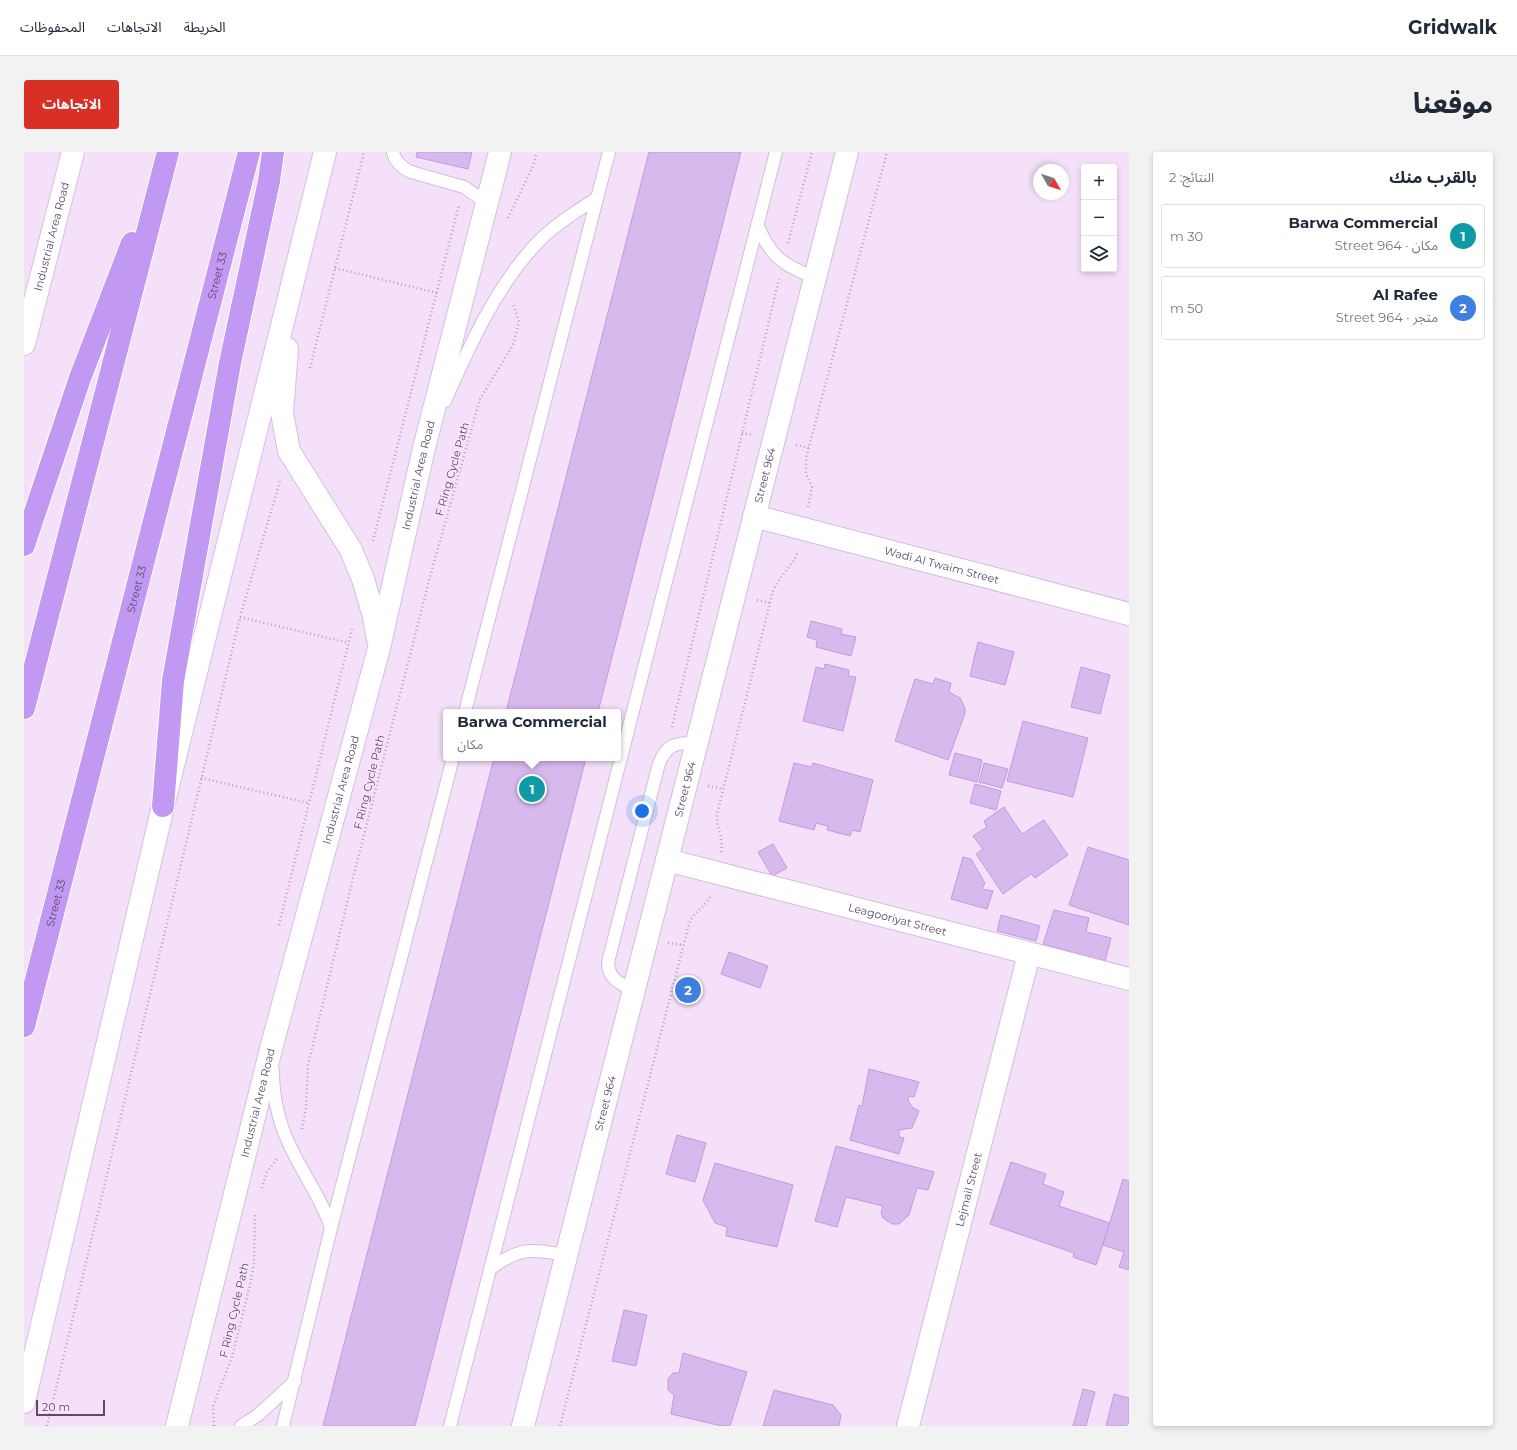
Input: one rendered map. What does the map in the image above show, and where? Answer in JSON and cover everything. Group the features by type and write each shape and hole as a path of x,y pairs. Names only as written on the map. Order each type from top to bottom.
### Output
{"highway":[{"name":"Street 33","path":"24,1026 249,152"},
{"path":"163,806 173,681 230,363 269,181 273,152"},
{"path":"24,545 80,378 168,153"},
{"path":"24,708 168,153"}],"street":[{"name":"Industrial Area Road","path":"24,344 72,152"},
{"path":"24,1402 163,806 325,152"},
{"name":"Industrial Area Road","path":"177,1426 272,1045 379,648 424,448 500,152"},
{"name":"Street 964","path":"523,1426 847,152"},
{"path":"293,277 282,412 289,451 351,550 363,579 373,613 379,648"},
{"name":"Wadi Al Twaim Street","path":"754,516 1129,614"},
{"name":"Leagooriyat Street","path":"667,860 1129,980"},
{"name":"Lejmail Street","path":"908,1426 1029,954"}],"lane":[{"path":"393,152 398,163 407,170 464,187 487,203"},
{"path":"466,709 609,152"},
{"path":"621,756 776,152"},
{"path":"424,448 471,344 507,282 523,258 556,225 598,198"},
{"path":"757,224 766,244 783,263 814,278"},
{"path":"634,990 613,979 608,968 608,962 658,767 666,750 680,742 697,743"},
{"path":"283,1426 331,1228 452,761"},
{"path":"450,1426 620,761"},
{"path":"272,1045 276,1109 290,1147 317,1194 331,1228"},
{"path":"490,1269 507,1257 520,1252 536,1250 566,1255"},
{"path":"241,1426 258,1415 295,1381"}],"path":[{"path":"308,375 364,152"},
{"path":"508,220 533,166 537,152"},
{"path":"666,750 783,263 812,152"},
{"path":"560,1426 689,924 694,915 709,900 722,843 718,829 717,814 773,591 778,579 796,558 812,487 806,474 806,458 887,152"},
{"path":"363,579 464,187"},
{"path":"335,268 437,293"},
{"name":"F Ring Cycle Path","path":"261,1192 267,1172 278,1156 290,1147 303,1127 308,1065 355,870 431,573 480,399 513,346 519,322 507,282"},
{"path":"47,1426 240,617 289,451"},
{"path":"240,617 349,643"},
{"path":"278,926 310,803 354,621"},
{"path":"201,778 310,803"},
{"name":"F Ring Cycle Path","path":"214,1426 212,1406 232,1357 250,1285 254,1263 257,1207"}],"building":[{"path":"417,152 472,152 468,169 416,157"},
{"path":"649,152 741,152 599,709 507,709"},
{"path":"811,621 842,629 841,634 856,637 851,656 816,647 817,640 807,637"},
{"path":"978,642 1014,652 1005,685 970,676"},
{"path":"825,664 849,670 848,676 856,677 843,731 803,721 816,667 824,669"},
{"path":"1081,667 1110,675 1100,714 1071,707"},
{"path":"935,678 951,683 949,692 960,698 965,708 965,713 948,760 895,741 915,679 933,684"},
{"path":"1023,721 1088,738 1073,797 1007,781"},
{"path":"955,753 982,760 977,782 949,775"},
{"path":"493,761 585,761 415,1426 323,1426"},
{"path":"794,763 812,767 813,763 873,780 860,832 852,830 850,836 827,830 828,826 816,823 814,830 779,821"},
{"path":"984,763 1008,769 1002,788 979,782"},
{"path":"975,784 1001,791 996,810 970,803"},
{"path":"1004,807 1022,834 1044,820 1068,855 1035,878 1031,874 1003,894 976,854 983,849 973,836 987,827 984,821"},
{"path":"773,844 787,868 772,876 758,852"},
{"path":"1088,847 1129,860 1129,925 1069,905"},
{"path":"963,857 971,859 985,883 982,889 993,891 987,909 951,899"},
{"path":"1054,910 1089,918 1086,932 1111,938 1105,961 1043,944"},
{"path":"1001,915 1040,926 1036,941 997,931"},
{"path":"729,952 768,966 760,988 721,974"},
{"path":"869,1069 919,1082 914,1097 909,1096 908,1100 912,1107 919,1111 912,1128 899,1130 899,1137 904,1138 899,1154 850,1140 859,1105 862,1106"},
{"path":"677,1135 706,1143 695,1182 666,1174"},
{"path":"836,1146 934,1172 928,1190 917,1188 909,1215 899,1224 892,1224 883,1218 881,1213 883,1206 846,1197 837,1227 815,1221"},
{"path":"1011,1162 1046,1174 1043,1184 1064,1192 1059,1206 1110,1223 1096,1265 1073,1257 1074,1253 990,1224"},
{"path":"715,1163 793,1185 777,1247 726,1236 727,1227 715,1223 703,1200"},
{"path":"1123,1179 1129,1181 1129,1270 1119,1267 1124,1252 1103,1245"},
{"path":"624,1310 647,1315 636,1366 612,1361"},
{"path":"683,1353 747,1372 730,1426 722,1426 671,1414 674,1395 668,1390 668,1379 673,1373 679,1373"},
{"path":"1083,1389 1095,1392 1086,1426 1073,1426"},
{"path":"774,1390 833,1405 841,1415 839,1426 763,1426"},
{"path":"1114,1394 1129,1398 1129,1426 1106,1426"}],"place":[{"name":"Barwa Commercial","path":"532,789"},
{"name":"Al Rafee","path":"688,990"}]}
